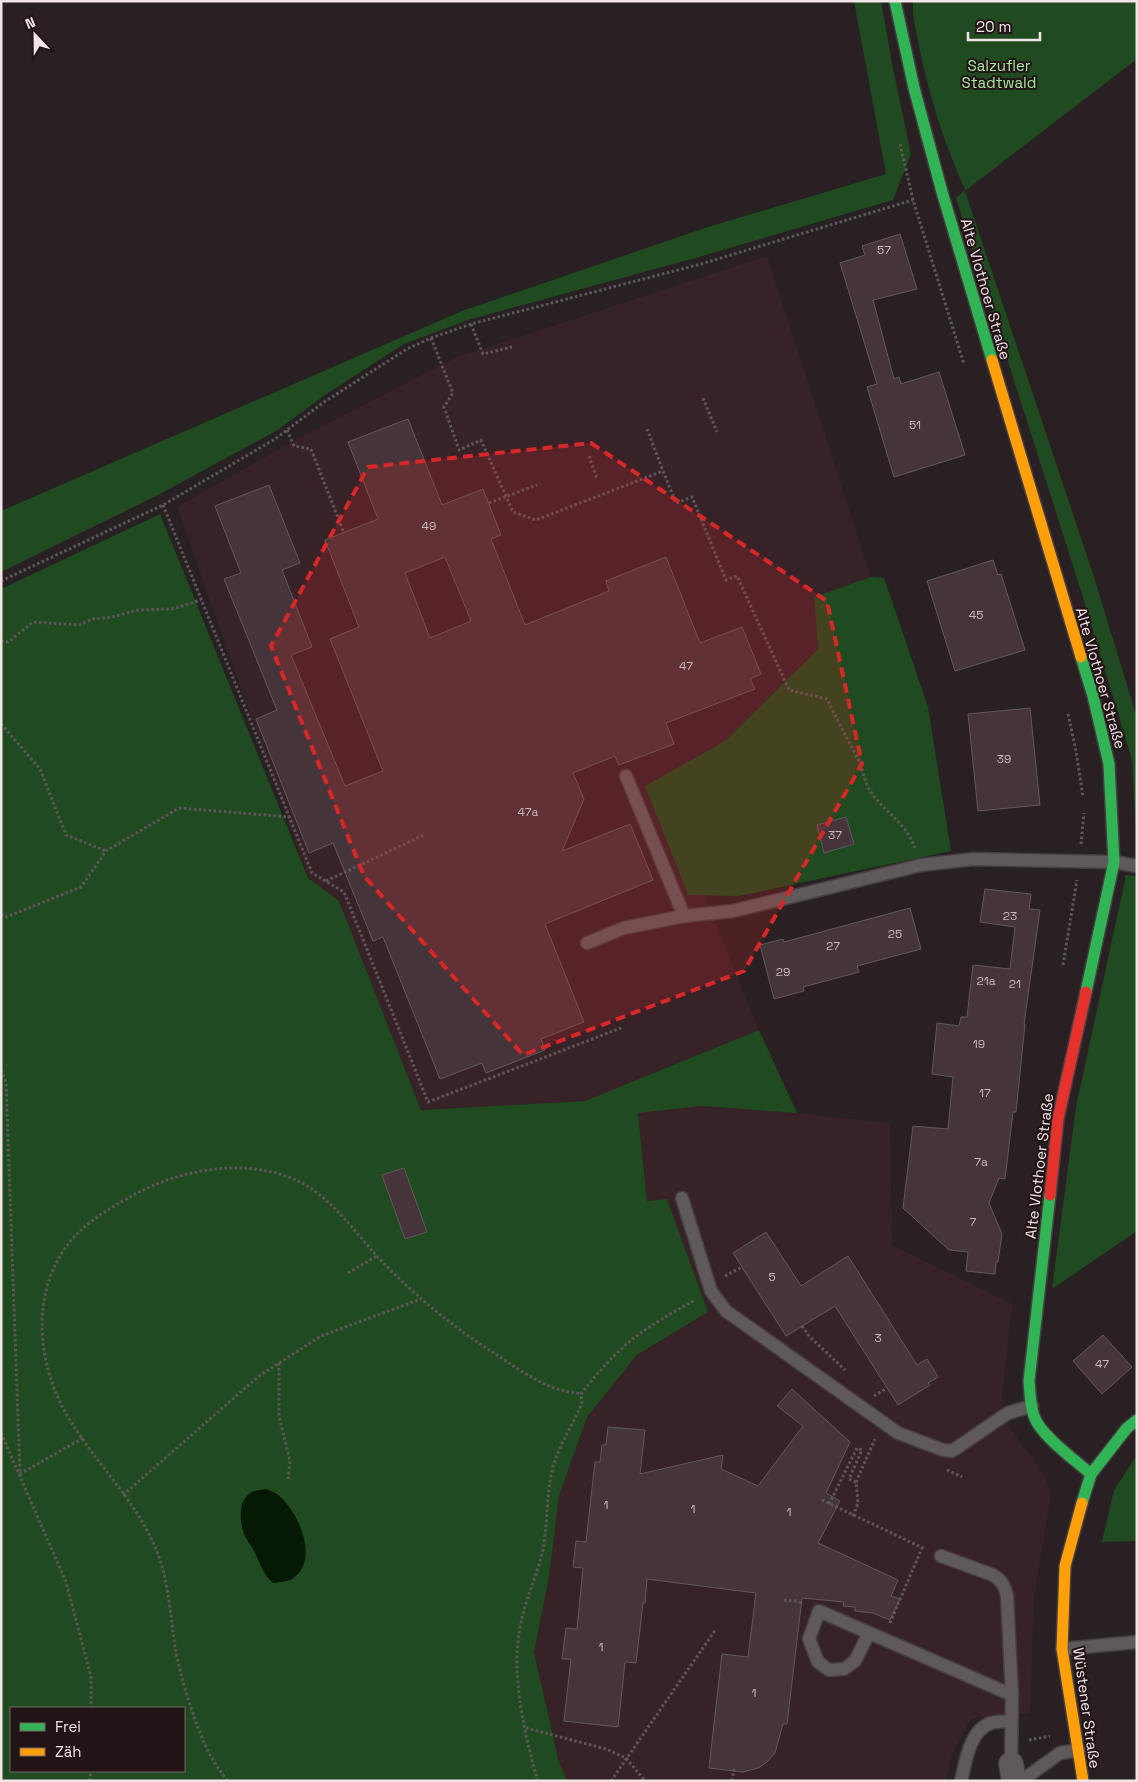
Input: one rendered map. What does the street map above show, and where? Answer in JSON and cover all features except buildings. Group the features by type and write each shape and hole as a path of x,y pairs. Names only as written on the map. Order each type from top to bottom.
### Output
{"street":[{"name":"Alte Vlothoer Straße","path":"895,1 914,88 942,192 1032,499 1093,696 1109,764 1114,862 1058,1119 1029,1381 1034,1417 1041,1430 1091,1474"},
{"name":"Wüstener Straße","path":"1083,1781 1062,1650 1065,1566 1076,1521 1091,1474 1128,1428 1137,1420"}],"lane":[{"path":"626,776 684,916"},
{"path":"587,943 624,928 684,916 733,911 921,865 974,859 1114,862 1137,866"},
{"path":"682,1198 711,1291 726,1311 882,1422 907,1437 943,1450 952,1451 1008,1413 1032,1406"},
{"path":"941,1556 994,1575 999,1578 1005,1588 1012,1695 1011,1721 1014,1767 1031,1774 1060,1753 1078,1750"},
{"path":"869,1634 855,1661 844,1669 829,1670 818,1662 809,1639 819,1611 1012,1695"},
{"path":"1062,1650 1137,1642"},
{"path":"961,1781 972,1742 980,1730 992,1723 1011,1721"}],"path":[{"path":"902,152 912,200 965,367"},
{"path":"1,581 163,505 276,439 324,402 407,349 431,338 471,324 701,264 912,200"},
{"path":"471,324 483,354 512,347"},
{"path":"431,338 453,393 444,407 459,450 481,440 513,512 536,520 664,471"},
{"path":"703,398 717,432"},
{"path":"647,429 676,503 692,497 726,580 737,576 789,690 827,699 860,763 868,786 882,806 896,818 912,838 921,865"},
{"path":"287,430 294,446 311,449 344,533"},
{"path":"589,456 597,479"},
{"path":"489,503 537,485"},
{"path":"163,505 312,873 344,892 428,1102 621,1028"},
{"path":"1,641 8,642 33,622 80,625 92,619 112,618 138,610 172,609 201,600"},
{"path":"1066,705 1076,751 1083,798"},
{"path":"1,724 40,769 66,835 106,852"},
{"path":"1,914 6,917 81,887 106,852 179,808 290,817"},
{"path":"1062,969 1080,861 1084,808"},
{"path":"326,881 424,835"},
{"path":"1,1070 6,1082 20,1474"},
{"path":"226,1781 209,1753 190,1704 176,1651 167,1589 156,1548 139,1518 62,1405 48,1368 43,1336 43,1307 51,1275 58,1260 74,1237 93,1220 120,1202 149,1187 179,1176 207,1171 254,1168 277,1173 294,1179 318,1193 342,1216 377,1256 421,1299 449,1322 520,1370 554,1388 581,1394"},
{"path":"348,1272 377,1256"},
{"path":"538,1781 532,1763 518,1678 516,1653 520,1626 542,1552 547,1524 548,1491 554,1462 582,1404 581,1394 609,1361 636,1336 711,1291"},
{"path":"123,1495 259,1376 279,1362 321,1336 421,1299"},
{"path":"802,1326 809,1336 851,1377"},
{"path":"279,1362 279,1416 290,1460 288,1480"},
{"path":"853,1516 858,1503 856,1482 882,1422"},
{"path":"1,1433 66,1582 91,1677 91,1707"},
{"path":"20,1474 83,1438"},
{"path":"829,1504 856,1448 862,1450 849,1479 856,1482"},
{"path":"822,1500 941,1556"},
{"path":"883,1639 922,1548"},
{"path":"611,1781 716,1629"},
{"path":"526,1728 606,1749 626,1758 645,1781"},
{"path":"1014,1767 1075,1734"},
{"path":"732,1781 734,1769"}],"highlighted area":[{"path":"591,443 827,601 862,764 744,971 523,1055 364,876 271,646 368,467"}],"shaded area":[{"path":"767,256 871,577 814,597 818,649 725,741 645,786 687,894 704,895 759,1030 585,1101 421,1110 339,901 308,878 177,507 292,442 457,357"},
{"path":"701,1106 797,1113 890,1123 892,1245 1012,1304 1001,1408 1010,1428 1042,1472 1051,1495 1034,1597 1030,1713 971,1719 952,1754 946,1781 567,1781 559,1762 534,1652 549,1577 559,1496 587,1417 637,1355 708,1312 667,1200 647,1201 638,1112"},
{"path":"266,1489 277,1494 292,1512 299,1523 306,1548 305,1560 301,1571 292,1579 273,1583 266,1575 246,1538 241,1524 242,1505 248,1494"}],"green space":[{"path":"854,1 881,1 911,154 893,200 699,257 468,320 404,344 328,393 276,431 158,495 1,572 1,511 462,311 708,227 886,174"},
{"name":"Salzufler Stadtwald","path":"913,1 1137,1 1137,59 965,191 1094,577 1137,718 1137,854 1132,760 1081,591 956,198 965,190 951,156 928,87 915,26"},
{"path":"160,514 308,878 339,901 421,1110 585,1101 759,1030 797,1113 701,1106 638,1113 647,1201 667,1199 708,1312 637,1355 587,1417 559,1496 549,1577 534,1652 559,1762 567,1781 1,1781 1,589"},
{"path":"871,577 884,578 928,707 951,851 739,896 688,895 645,786 725,741 818,649 814,597"},
{"path":"1126,875 1137,876 1137,1231 1052,1289 1076,1107"},
{"path":"1137,1455 1137,1541 1102,1542 1114,1490"}],"traffic: fast":[{"path":"895,1 914,88 942,192 992,360"},
{"path":"1081,657 1093,696 1109,764 1114,862 1086,992"},
{"path":"1050,1195 1029,1381 1031,1403 1034,1416 1043,1431 1091,1474"},
{"path":"1082,1503 1091,1474 1127,1428 1137,1420"}],"traffic: slow":[{"path":"992,360 1081,657"},
{"path":"1082,1503 1065,1566 1062,1649 1083,1781"}],"traffic: jam":[{"path":"1050,1195 1058,1119 1086,992"}]}
